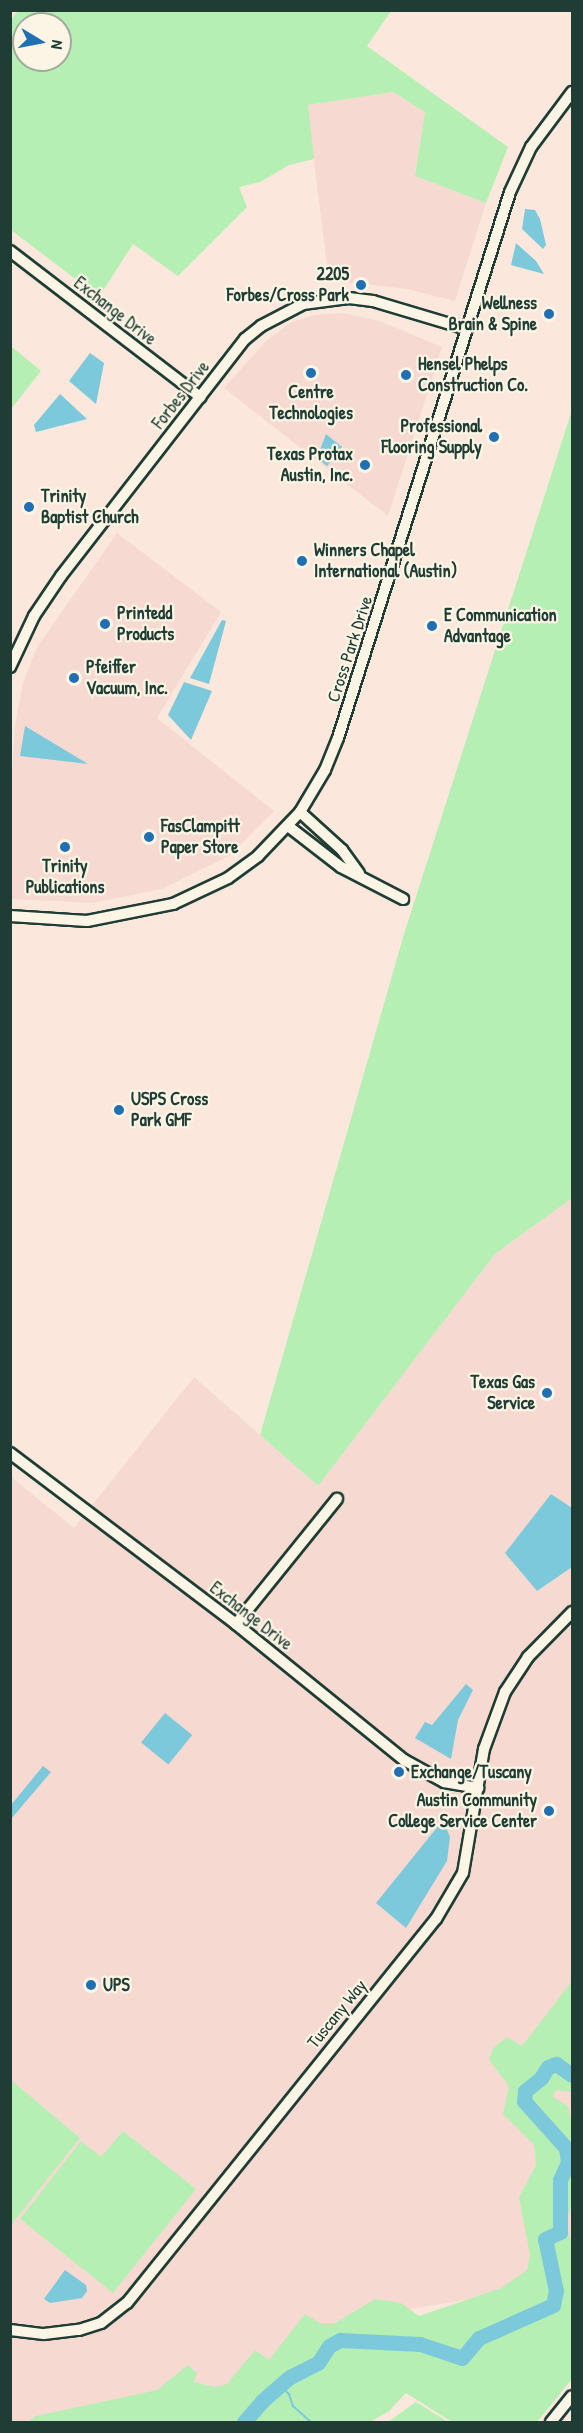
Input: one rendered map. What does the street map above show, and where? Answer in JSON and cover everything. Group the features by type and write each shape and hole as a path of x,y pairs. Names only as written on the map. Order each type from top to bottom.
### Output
{"street":[{"name":"Cross Park Drive","path":"10,916 87,921 173,904 228,878 258,856 300,812 325,770 338,738 519,170 546,124 573,92"},
{"name":"Exchange Drive","path":"10,251 200,398"},
{"name":"Forbes Drive","path":"10,667 34,616 62,576 245,339 279,314 303,304 349,298 373,301 467,329"},
{"path":"300,812 342,850 360,873"},
{"path":"288,826 341,867 360,873 403,899"},
{"name":"Exchange Drive","path":"10,1453 236,1624 405,1761 444,1782 478,1788"},
{"path":"236,1624 337,1499"},
{"name":"Tuscany Way","path":"10,2330 44,2334 79,2330 101,2323 127,2303 452,1898 472,1837 478,1788 491,1724 505,1692 528,1657 573,1612"},
{"path":"551,2422 573,2396"}],"shaded area":[{"path":"393,92 425,112 415,176 486,203 455,301 407,289 329,280 307,105"},
{"path":"343,313 380,321 442,347 388,516 224,388 267,340 292,322 315,315"},
{"path":"117,533 221,612 157,718 274,811 229,856 162,889 92,903 12,899 10,806 15,726 23,683 37,647"},
{"path":"572,1198 572,2308 512,2292 371,2316 240,2387 118,2422 11,2422 10,1476 74,1528 194,1377 318,1486 495,1254"}],"green space":[{"path":"19,10 391,11 367,46 508,147 486,203 415,176 425,112 393,92 308,105 314,159 289,165 260,182 239,187 247,207 178,276 133,244 99,297 11,230 10,20 12,18 12,72 72,72 72,12 17,12"},
{"path":"12,347 41,371 11,409 10,348"},
{"path":"572,410 572,1198 495,1254 318,1486 260,1435 404,934"},
{"path":"572,1981 572,2092 556,2090 553,2097 568,2106 572,2125 572,2201 566,2225 572,2245 572,2379 537,2422 452,2422 406,2393 389,2411 370,2422 27,2422 36,2416 157,2390 188,2365 197,2373 194,2382 215,2387 227,2384 255,2350 269,2360 305,2314 320,2323 335,2323 375,2299 401,2303 419,2316 501,2288 527,2270 530,2255 519,2197 536,2165 534,2145 503,2114 509,2086 489,2060 493,2048 507,2037 522,2046"},
{"path":"11,2080 80,2138 11,2225"},
{"path":"123,2131 196,2189 113,2293 20,2219 81,2141 101,2157"},
{"path":"416,2402 448,2422 388,2422"}],"water":[{"path":"525,209 535,210 540,219 546,245 543,249 522,229"},
{"path":"516,243 536,261 544,274 511,265"},
{"path":"90,353 104,363 96,404 69,381"},
{"path":"60,394 87,419 36,432 34,425"},
{"path":"326,434 342,447 327,466 317,458"},
{"path":"222,620 226,621 209,684 190,678"},
{"path":"184,682 212,691 191,740 168,715"},
{"path":"25,726 88,764 20,756"},
{"path":"551,1494 572,1508 572,1567 537,1591 505,1553"},
{"path":"466,1684 473,1690 458,1720 451,1759 415,1738 425,1722 432,1725"},
{"path":"165,1713 192,1735 168,1765 141,1743"},
{"path":"43,1766 51,1772 11,1819 11,1805"},
{"path":"443,1820 450,1837 447,1861 406,1928 376,1903"},
{"path":"65,2270 86,2285 87,2291 82,2298 50,2303 44,2299"}],"waterway":[{"path":"244,2422 262,2401 290,2377 318,2363 329,2346 340,2340 420,2344 462,2358 479,2338 553,2305 556,2291 545,2239 560,2232 560,2180 568,2162 566,2148 524,2101 525,2091 541,2078 548,2067 556,2064 572,2075"},
{"path":"280,2386 289,2394 293,2406 311,2422"}],"place":[{"name":"2205 Forbes/Cross Park","path":"361,285"},
{"name":"Wellness Brain & Spine","path":"549,314"},
{"name":"Centre Technologies","path":"311,373"},
{"name":"Hensel Phelps Construction Co.","path":"406,375"},
{"name":"Professional Flooring Supply","path":"494,437"},
{"name":"Texas Protax Austin, Inc.","path":"365,465"},
{"name":"Trinity Baptist Church","path":"29,507"},
{"name":"Winners Chapel International (Austin)","path":"302,561"},
{"name":"Printedd Products","path":"105,624"},
{"name":"E Communication Advantage","path":"432,626"},
{"name":"Pfeiffer Vacuum, Inc.","path":"74,678"},
{"name":"FasClampitt Paper Store","path":"149,837"},
{"name":"Trinity Publications","path":"65,847"},
{"name":"USPS Cross Park GMF","path":"119,1110"},
{"name":"Texas Gas Service","path":"547,1393"},
{"name":"Exchange/Tuscany","path":"399,1772"},
{"name":"Austin Community College Service Center","path":"549,1811"},
{"name":"UPS","path":"91,1985"}]}
